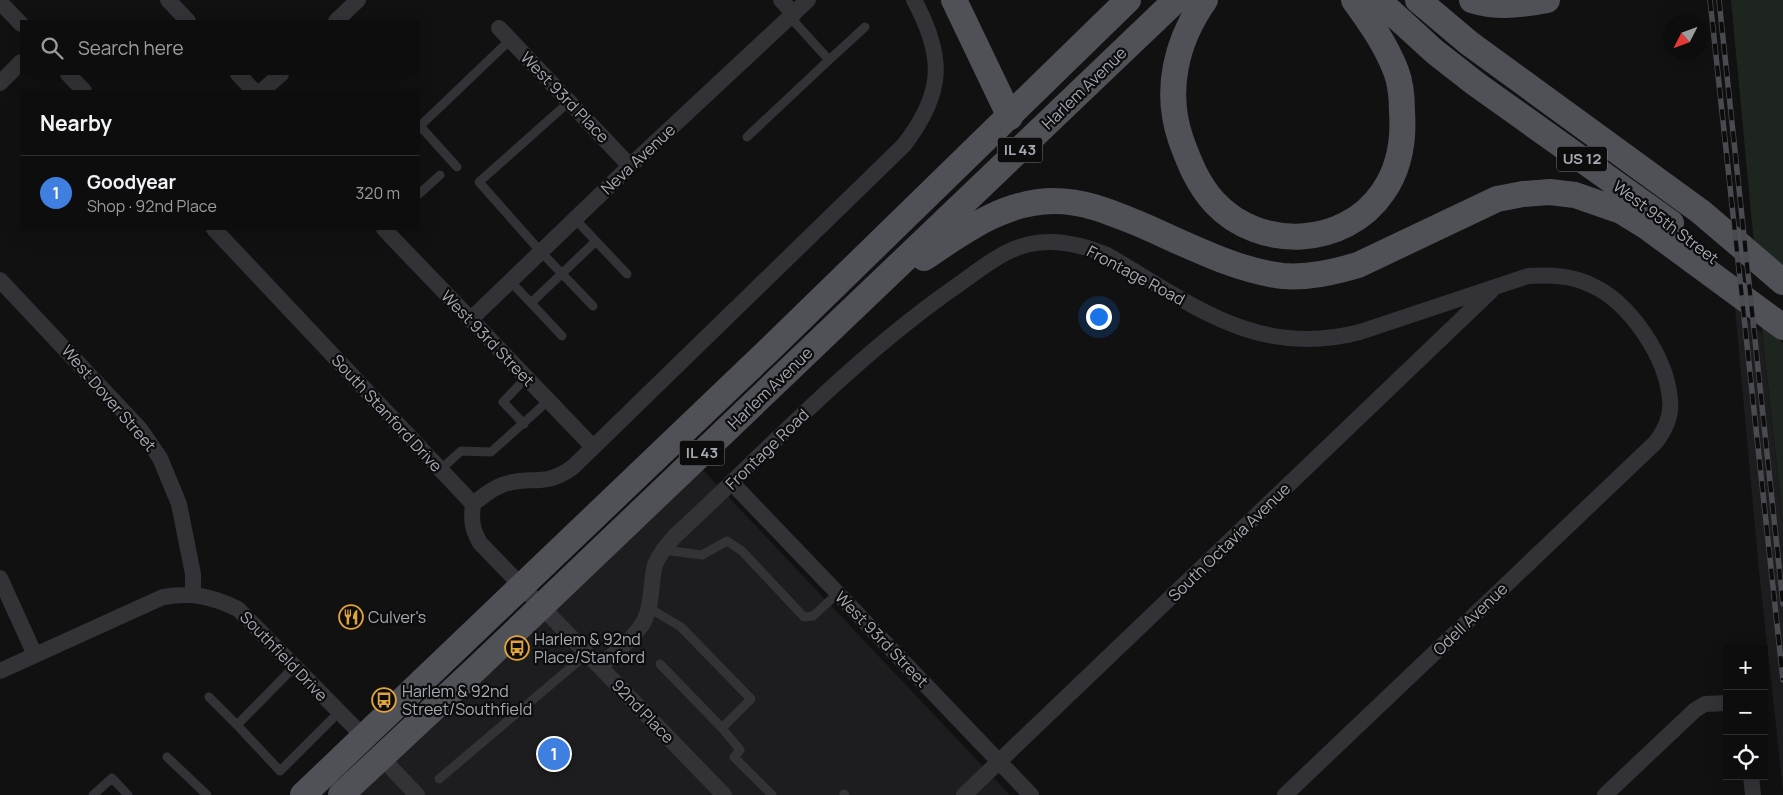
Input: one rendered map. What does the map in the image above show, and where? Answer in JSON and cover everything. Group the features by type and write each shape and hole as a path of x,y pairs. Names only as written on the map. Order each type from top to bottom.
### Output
{"main road":[{"path":"954,0 1010,117"},
{"name":"Harlem Avenue","path":"303,795 1010,117 1128,0"},
{"name":"Harlem Avenue","path":"341,795 541,607 1176,0"},
{"path":"1205,0 1191,20 1180,46 1174,74 1174,101 1179,132 1189,162 1202,187 1215,203 1233,218 1252,229 1273,236 1297,238 1322,234 1344,225 1367,211 1384,192 1401,149 1403,122 1397,72 1372,25 1354,0"},
{"name":"West 95th Street","path":"1378,0 1435,52 1476,84 1696,242 1725,266 1783,323"},
{"name":"West 95th Street","path":"1418,0 1469,43 1701,212 1783,282"},
{"path":"1472,0 1500,5 1524,5 1547,0"},
{"path":"863,299 971,226 998,213 1043,202 1076,203 1100,208 1245,267 1275,275 1308,276 1334,272 1358,265 1497,199 1523,194 1550,192 1575,195 1621,211 1647,227 1783,327"}],"street":[{"path":"168,0 187,20"},
{"path":"337,20 358,0"},
{"path":"781,0 792,15"},
{"name":"Neva Avenue","path":"470,320 630,166 808,0"},
{"path":"541,607 480,543 474,532 471,520 473,504 491,490 503,485 515,482 547,481 560,477 593,448 904,145 920,124 930,103 935,82 936,62 933,41 914,0"},
{"path":"0,2 20,23"},
{"name":"West 93rd Place","path":"505,34 630,166"},
{"path":"0,82 20,63"},
{"path":"69,75 83,90"},
{"path":"239,75 253,90"},
{"path":"263,90 280,75"},
{"name":"South Stanford Drive","path":"215,230 473,504"},
{"name":"West 93rd Street","path":"385,230 593,448"},
{"name":"Frontage Road","path":"601,666 636,632 649,608 656,564 663,550 879,344 978,270 1007,252 1030,244 1070,243 1090,248 1107,255 1213,316 1259,335 1311,341 1336,338 1528,276 1570,277 1593,285 1627,311 1644,332 1659,360 1670,401 1669,416 1664,431 1656,442"},
{"name":"West Dover Street","path":"0,280 140,429 160,458 180,504 193,574 192,595"},
{"name":"South Octavia Avenue","path":"964,795 1494,288"},
{"name":"Odell Avenue","path":"1285,795 1656,442"},
{"name":"West 93rd Street","path":"732,483 1031,795"},
{"path":"0,578 35,655"},
{"name":"Southfield Drive","path":"0,671 143,604 163,597 192,595 215,598 238,608 364,737"},
{"name":"92nd Place","path":"541,607 601,666 724,795"},
{"path":"1604,795 1695,710 1705,704 1723,703"},
{"path":"381,757 417,795"},
{"path":"1751,780 1753,795"}],"lane":[{"path":"792,15 829,60"},
{"path":"747,137 865,27"},
{"path":"457,167 420,126 505,34"},
{"path":"569,102 479,182 541,252 593,306"},
{"path":"420,193 440,175"},
{"path":"576,219 627,274"},
{"path":"531,303 596,241"},
{"path":"510,281 562,336"},
{"path":"524,424 503,402 526,378"},
{"path":"440,470 461,451 491,452 548,401"},
{"path":"663,550 702,554 727,541 742,550 804,617 813,616 838,593"},
{"path":"649,608 681,627 750,699 722,728"},
{"path":"439,780 588,653"},
{"path":"660,664 722,728 740,750 734,757 772,795"},
{"path":"237,725 296,666"},
{"path":"209,696 280,771 339,712"},
{"path":"167,757 207,795"},
{"path":"93,795 112,778 128,795"}],"shaded area":[{"path":"1731,0 1783,0 1783,272 1754,245"},
{"path":"1735,308 1762,334 1783,521 1783,791 1759,571"},
{"path":"1761,321 1783,343 1783,521"},
{"path":"702,469 1010,795 360,795"}],"railway":[{"path":"1710,0 1783,680"},
{"path":"1719,0 1783,604"}],"place":[{"name":"Culver's","path":"351,617"},
{"name":"Harlem & 92nd Place/Stanford","path":"517,648"},
{"name":"Harlem & 92nd Street/Southfield","path":"384,700"},
{"name":"Goodyear","path":"554,754"}]}
